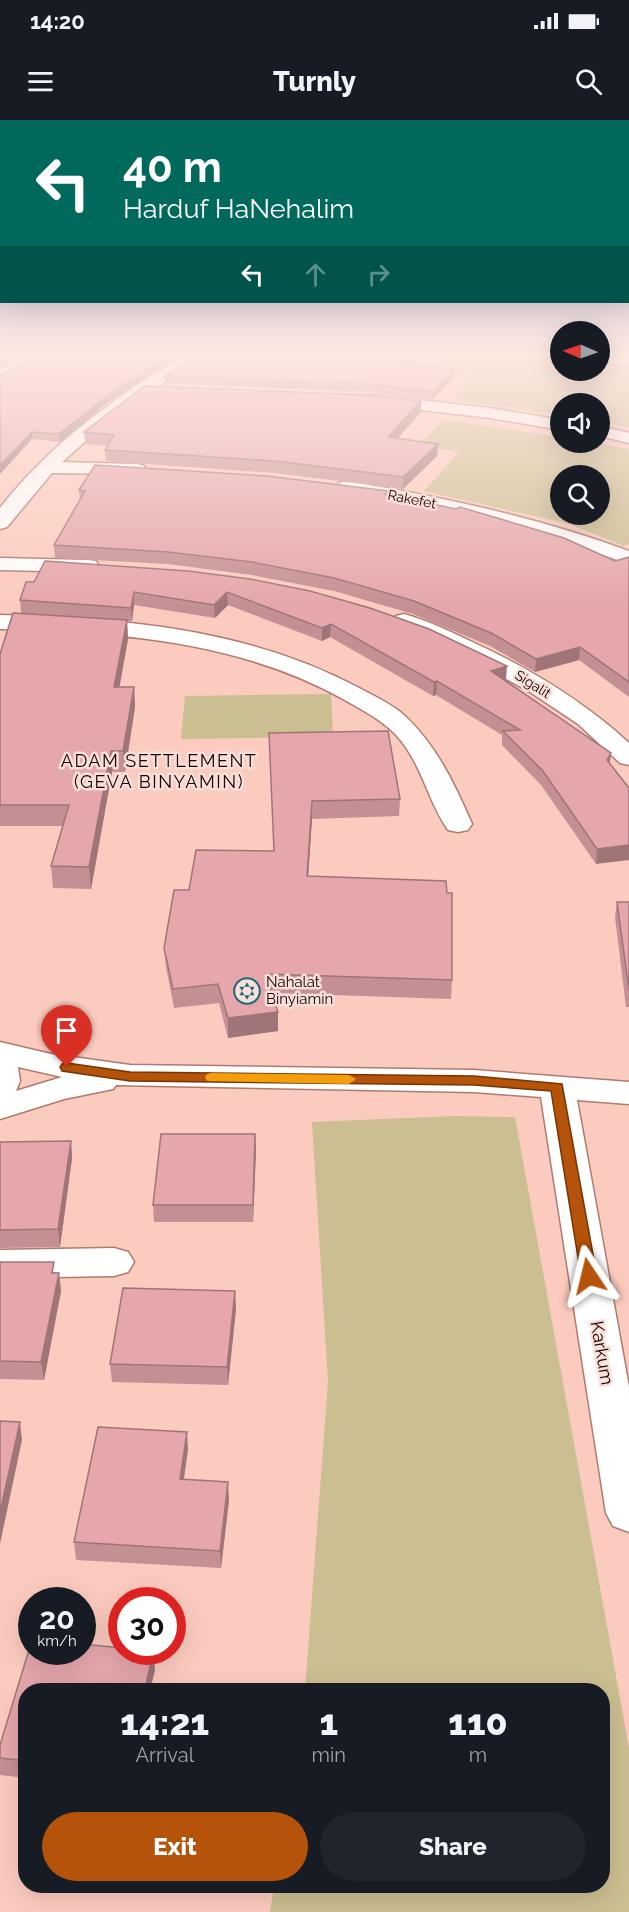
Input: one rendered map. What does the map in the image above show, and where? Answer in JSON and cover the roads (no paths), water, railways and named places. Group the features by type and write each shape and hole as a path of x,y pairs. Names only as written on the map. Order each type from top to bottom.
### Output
{"street":[{"path":"2,517 73,439"},
{"path":"45,467 152,470"},
{"name":"Rakefet","path":"327,484 396,495 536,525 584,540 629,558"},
{"path":"0,564 113,567"},
{"name":"Sigalit","path":"384,614 453,640 520,675 581,715 629,758"},
{"path":"0,622 97,627 178,637 249,653 340,685 395,720 431,762 458,824"},
{"path":"0,1052 51,1065 130,1076 474,1081 629,1093"},
{"path":"0,1062 3,1081 0,1089"},
{"path":"0,1108 57,1089 130,1076"},
{"name":"Karkum","path":"557,1087 629,1513"},
{"path":"0,1264 114,1262"}],"place":[{"name":"Nahalat Binyiamin","path":"247,991"}],"district":[{"name":"ADAM SETTLEMENT (GEVA BINYAMIN)","path":"159,771"}]}
